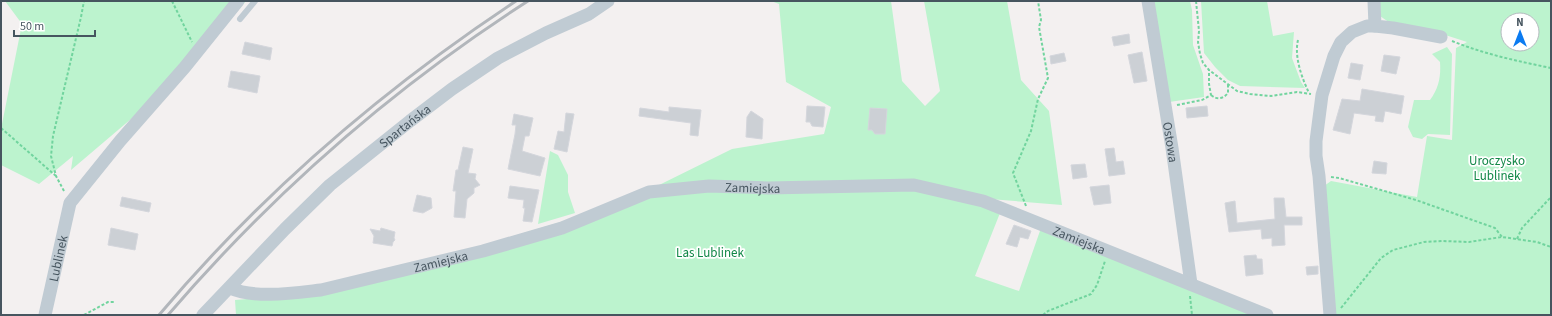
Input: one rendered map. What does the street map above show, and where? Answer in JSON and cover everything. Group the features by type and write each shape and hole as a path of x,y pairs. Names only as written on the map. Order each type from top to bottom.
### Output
{"street":[{"path":"70,203 120,141 185,68 238,1"},
{"name":"Spartańska","path":"203,315 285,229 330,185 422,112 452,89 498,58 546,33 589,14 608,1"},
{"name":"Ostowa","path":"1148,1 1172,148 1190,283"},
{"path":"1374,1 1375,26"},
{"path":"1335,312 1316,156 1316,95 1341,42 1352,32 1367,26 1375,26 1441,37"},
{"name":"Zamiejska","path":"230,288 241,293 321,290 483,251 562,228 649,192 709,186 768,188 914,185 983,201 1267,315"},
{"name":"Lublinek","path":"45,315 70,203"}],"lane":[{"path":"240,19 255,1"}],"path":[{"path":"70,203 56,176 51,156 53,136 84,1"},
{"path":"172,1 197,52"},
{"path":"1027,218 1027,210 1013,173 1031,131 1038,99 1048,78 1039,26 1040,20 1038,1"},
{"path":"1196,1 1200,54 1203,63 1209,70 1237,91 1271,96 1297,92 1307,92 1316,95"},
{"path":"1441,37 1472,50 1510,60 1551,68"},
{"path":"1298,40 1296,49 1300,68 1316,95"},
{"path":"1209,70 1209,84 1211,95 1214,98 1219,99 1224,97 1228,93 1228,84"},
{"path":"1165,107 1202,100 1211,95"},
{"path":"1,128 56,176"},
{"path":"1319,176 1339,178 1416,200 1495,228 1502,237"},
{"path":"1517,239 1522,228 1551,197"},
{"path":"1335,312 1381,258 1393,250 1424,242 1468,242 1502,237 1537,242 1551,247"},
{"path":"1043,315 1048,311 1091,294 1097,285 1108,250"},
{"path":"1190,283 1192,315"},
{"path":"84,315 108,302 114,302"}],"green space":[{"path":"5,1 246,1 131,119 71,170 73,156 39,184 1,165 1,129 22,24"},
{"path":"771,1 891,1 902,81 925,106 940,91 924,1 1007,1 1021,80 1049,111 1062,205 990,199 914,182 653,188 732,149 824,134 831,107 786,82 779,4"},
{"path":"1151,1 1190,1 1192,10 1193,45 1203,74 1204,97 1169,102"},
{"path":"1201,1 1267,1 1273,36 1294,32 1292,58 1301,82 1305,88 1240,86 1228,80 1204,53"},
{"name":"Uroczysko Lublinek","path":"1377,1 1551,1 1551,315 1335,315 1324,186 1331,181 1417,197 1427,136 1452,140 1456,48 1467,42 1436,32 1393,25 1380,16"},
{"path":"1447,47 1452,54 1450,135 1428,134 1422,139 1413,137 1408,127 1414,100 1430,100 1436,91 1440,77 1440,62 1432,54"},
{"path":"550,151 558,155 568,175 568,192 575,213 538,224"},
{"name":"Las Lublinek","path":"708,188 912,188 982,206 1000,213 975,276 1019,291 1041,228 1256,315 236,315 235,300 323,293 651,195"}],"building":[{"path":"1129,34 1130,43 1114,46 1112,37"},
{"path":"245,42 272,48 270,60 242,54"},
{"path":"1142,52 1147,81 1134,83 1128,55"},
{"path":"1064,53 1066,61 1051,64 1050,56"},
{"path":"1384,55 1400,57 1396,74 1381,71"},
{"path":"1351,63 1363,65 1360,80 1348,78"},
{"path":"231,71 260,76 257,93 228,87"},
{"path":"1362,89 1404,96 1401,114 1385,111 1383,122 1375,121 1376,116 1354,113 1350,134 1333,130 1342,99 1360,101"},
{"path":"807,106 825,107 823,127 812,126 810,122 806,122"},
{"path":"1207,106 1208,116 1187,118 1186,108"},
{"path":"669,107 701,110 698,136 690,135 691,123 639,116 640,108 669,112"},
{"path":"870,108 887,109 885,134 875,134 872,130 868,130"},
{"path":"751,111 763,119 762,139 746,137 747,117"},
{"path":"566,113 574,114 567,152 554,149 558,131 564,132"},
{"path":"514,114 533,118 529,136 525,136 522,151 545,158 540,176 508,169 516,125 512,125"},
{"path":"463,147 473,149 468,173 476,174 475,179 480,185 474,188 474,193 467,199 465,218 454,217 456,191 453,191 456,170 458,170"},
{"path":"1114,148 1116,162 1123,161 1125,174 1109,176 1105,149"},
{"path":"1374,161 1387,163 1386,174 1372,173"},
{"path":"1085,164 1087,177 1073,179 1071,165"},
{"path":"1109,185 1111,203 1094,205 1090,187"},
{"path":"510,186 539,190 532,222 523,221 525,208 523,208 524,200 508,198"},
{"path":"417,195 431,198 432,208 423,213 413,211"},
{"path":"122,197 151,203 149,212 120,206"},
{"path":"1274,198 1284,198 1286,217 1302,217 1302,225 1284,225 1285,245 1272,246 1272,238 1262,239 1261,229 1229,232 1225,203 1235,201 1237,223 1275,219"},
{"path":"1014,225 1031,231 1028,239 1020,237 1017,247 1006,244"},
{"path":"111,228 138,234 135,250 108,245"},
{"path":"381,228 395,232 395,240 392,246 373,243 374,236 370,229 380,231"},
{"path":"1256,255 1257,259 1262,259 1263,274 1246,276 1244,256"},
{"path":"1318,266 1318,274 1307,275 1306,267"}],"railway":[{"path":"159,315 198,270 240,227 282,185 326,145 419,70 516,1"},
{"path":"168,315 249,227 292,185 337,145 430,69 478,34 528,1"}]}
